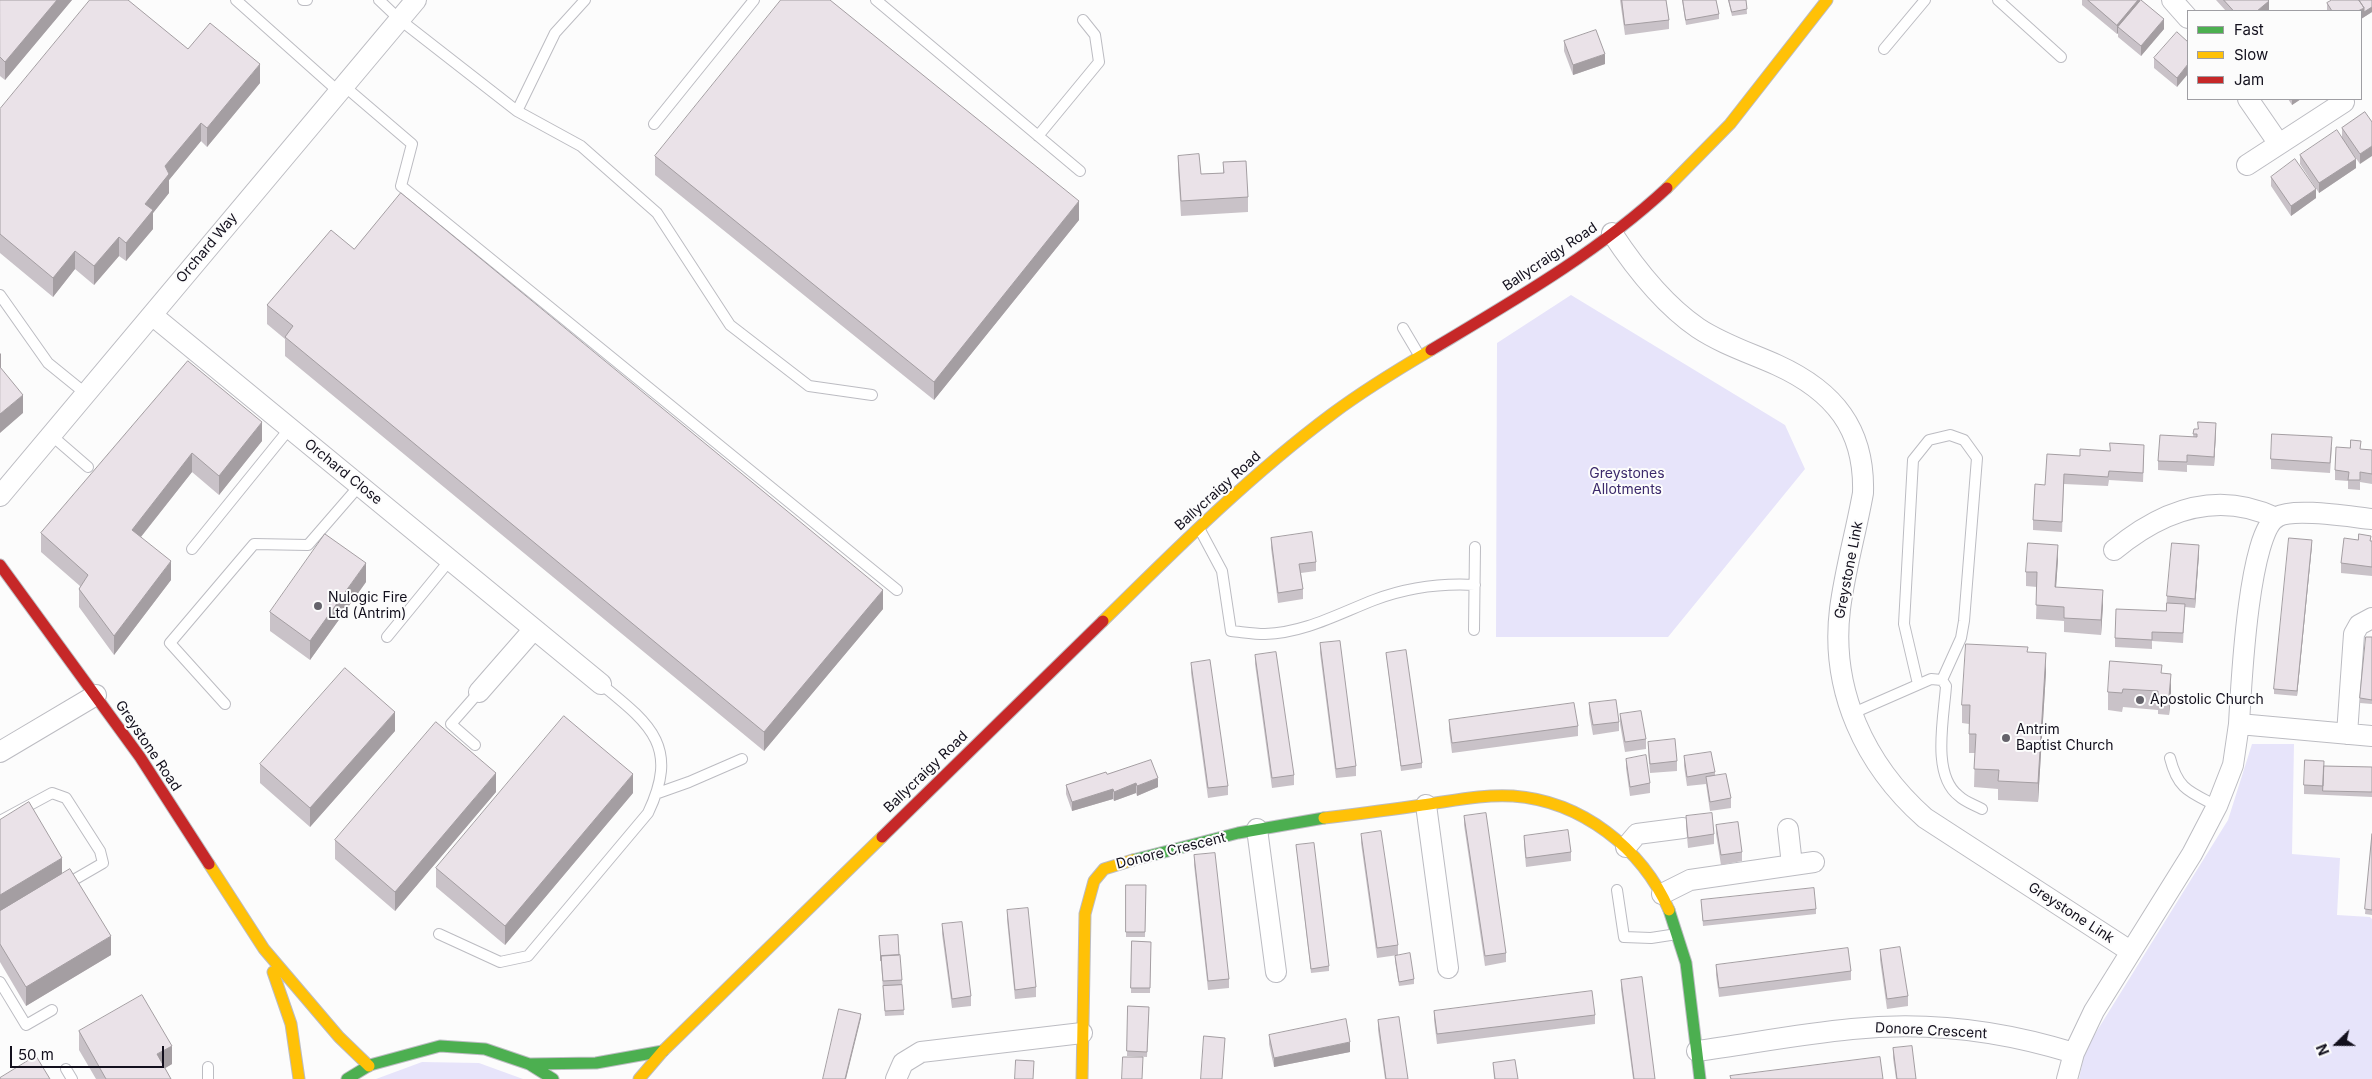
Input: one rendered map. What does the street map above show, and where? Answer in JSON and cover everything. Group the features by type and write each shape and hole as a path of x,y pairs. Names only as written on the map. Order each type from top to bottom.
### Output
{"main road":[{"name":"Ballycraigy Road","path":"639,1079 663,1051 1199,528 1303,436 1356,397 1525,293 1612,233 1691,166 1726,130 1827,0"},
{"name":"Greystone Road","path":"0,565 140,757 264,949 339,1037 369,1066"},
{"name":"Donore Crescent","path":"1082,1079 1085,914 1090,890 1098,875 1116,864 1257,829 1491,797 1530,798 1556,806 1590,821 1626,847 1641,863 1662,894 1678,934 1687,968 1700,1079"},
{"name":"Greystone Road","path":"264,949 290,1014 298,1053 300,1079"},
{"path":"347,1079 369,1066 440,1046 485,1049 529,1064 552,1079"},
{"path":"529,1064 596,1063 663,1051"}],"street":[{"name":"Orchard Way","path":"0,496 340,88 416,0"},
{"path":"2172,0 2187,17"},
{"path":"2249,100 2279,144"},
{"path":"2247,166 2344,102"},
{"name":"Greystone Link","path":"1612,233 1646,279 1686,319 1716,338 1804,379 1830,398 1848,423 1861,456 1864,474 1864,493 1840,608 1838,632 1839,666 1851,714 1864,743 1877,765 1908,804 1925,818 2130,951"},
{"name":"Orchard Close","path":"152,315 600,684"},
{"path":"2114,550 2155,521 2183,509 2208,505 2233,507 2265,513 2276,518"},
{"path":"2067,1079 2074,1053 2094,1011 2192,854 2217,806 2233,766 2239,724 2246,619 2262,544 2270,525 2276,518 2285,514 2298,513 2372,519"},
{"path":"2347,734 2354,634 2359,625 2372,618"},
{"path":"479,692 534,629"},
{"path":"0,752 96,695"},
{"path":"2239,724 2372,736"},
{"path":"1426,805 1448,968"},
{"path":"1626,847 1637,834 1683,828"},
{"path":"1257,829 1276,972"},
{"path":"1788,829 1792,865"},
{"path":"1662,894 1690,880 1814,862"},
{"name":"Donore Crescent","path":"1697,1051 1852,1028 1898,1026 1998,1034 2033,1041 2074,1053"},
{"path":"896,1079 903,1063 921,1052 1082,1033"}],"lane":[{"path":"236,0 340,88 412,144 401,186 898,590"},
{"path":"379,0 399,19 517,111 581,146 657,213 730,325 809,386 872,395"},
{"path":"517,111 555,33 585,0"},
{"path":"654,124 754,0"},
{"path":"876,0 1080,171"},
{"path":"1884,49 1926,0"},
{"path":"1998,0 2061,57"},
{"path":"1038,136 1099,62 1095,35 1083,20"},
{"path":"0,295 48,363 85,393"},
{"path":"1403,328 1420,356"},
{"path":"192,549 290,428"},
{"path":"51,435 88,466"},
{"path":"1918,684 1904,624 1913,460 1930,440 1950,435 1964,440 1977,458 1964,621 1961,638 1942,680"},
{"path":"225,704 170,643 254,544 308,545 360,485"},
{"path":"1199,528 1222,571 1231,631 1265,634 1291,630 1323,623 1375,600 1406,590 1445,584 1475,585"},
{"path":"1474,630 1475,547"},
{"path":"387,637 450,560"},
{"path":"1851,714 1931,678 1942,680 1946,686 1942,757 1945,780 1958,796 1982,809"},
{"path":"439,934 500,962 528,956 648,813 658,793 661,757 659,743 651,729 641,718 600,684"},
{"path":"475,745 450,724 479,692"},
{"path":"2170,758 2179,782 2191,792 2217,806"},
{"path":"658,793 690,782 742,759"},
{"path":"0,821 52,793 66,798 100,851 103,863 52,893"},
{"path":"1617,890 1624,937 1652,938 1678,934"},
{"path":"0,982 26,1026 52,1010"},
{"path":"208,1067 208,1079"},
{"path":"66,1069 72,1079"}],"green space":[{"name":"Greystones Allotments","path":"1571,295 1785,425 1805,469 1668,637 1496,637 1497,343"},
{"path":"2252,744 2294,744 2292,854 2340,858 2337,915 2370,917 2372,919 2372,1079 2079,1079 2085,1050 2228,820"},
{"path":"422,1062 479,1063 523,1079 376,1079"}],"building":[{"path":"0,0 57,0 5,62 0,57"},
{"path":"90,0 128,0 188,49 210,23 260,64 207,128 201,123 165,166 169,174 145,204 153,210 126,243 119,237 94,266 75,251 53,278 0,234 0,109"},
{"path":"781,0 830,0 1079,201 934,382 655,156"},
{"path":"1622,0 1666,0 1669,20 1625,25"},
{"path":"1683,0 1716,0 1719,14 1686,20"},
{"path":"1729,0 1746,0 1747,9 1732,12"},
{"path":"2088,0 2138,0 2117,25"},
{"path":"2141,0 2164,19 2141,46 2118,27"},
{"path":"2224,0 2269,1 2258,10 2233,10"},
{"path":"2332,0 2359,0 2364,8 2360,10 2331,10 2327,3"},
{"path":"2359,0 2372,0 2372,7 2364,12 2364,8"},
{"path":"1596,30 1605,54 1573,65 1564,41"},
{"path":"2177,32 2187,41 2187,65 2177,78 2154,58"},
{"path":"2365,112 2372,122 2372,146 2360,154 2342,128"},
{"path":"2337,130 2356,159 2319,183 2300,155"},
{"path":"1199,154 1201,174 1224,173 1223,162 1246,161 1248,197 1181,201 1178,156"},
{"path":"2295,159 2316,189 2291,206 2271,177"},
{"path":"401,193 883,590 764,732 285,337 293,326 267,305 331,230 354,249"},
{"path":"188,361 262,422 219,476 192,453 132,530 171,561 114,636 79,589 88,575 41,533"},
{"path":"0,367 23,395 0,414"},
{"path":"2198,422 2216,423 2214,457 2187,455 2187,462 2158,461 2160,435 2197,437 2197,434 2193,434 2194,429 2198,429"},
{"path":"2272,434 2332,437 2330,463 2271,459"},
{"path":"2351,440 2361,441 2360,449 2372,450 2372,474 2360,472 2360,480 2348,480 2349,472 2335,470 2336,447 2350,448"},
{"path":"2110,443 2144,445 2143,473 2109,471 2108,477 2064,474 2062,522 2033,520 2035,484 2045,485 2047,454 2080,456 2080,449 2110,451"},
{"path":"1312,532 1316,562 1299,564 1303,589 1278,593 1271,538"},
{"name":"Nulogic Fire Ltd (Antrim)","path":"325,534 366,563 310,641 270,612"},
{"path":"2359,534 2371,536 2372,567 2341,563 2344,538 2358,540"},
{"path":"2289,538 2312,540 2297,691 2274,689"},
{"path":"2028,543 2058,545 2055,587 2103,590 2101,620 2064,618 2064,607 2036,605 2037,572 2026,572"},
{"path":"2172,543 2199,545 2195,599 2167,596"},
{"path":"2167,603 2185,604 2183,633 2152,632 2152,640 2115,638 2116,609 2166,611"},
{"path":"2366,637 2372,637 2372,700 2360,698"},
{"path":"1340,641 1356,766 1336,769 1320,643"},
{"name":"Antrim Baptist Church","path":"1966,644 2028,647 2027,652 2046,653 2038,783 1998,781 1999,770 1974,769 1976,734 1969,734 1970,705 1962,705"},
{"path":"1406,650 1422,763 1401,766 1386,653"},
{"path":"1276,652 1294,775 1272,778 1255,655"},
{"path":"1210,660 1228,786 1208,788 1191,663"},
{"path":"2110,661 2162,665 2161,673 2171,674 2169,696 2158,695 2158,691 2123,689 2122,693 2108,692"},
{"path":"345,668 395,712 310,808 260,764"},
{"path":"1616,700 1619,722 1593,725 1589,703"},
{"path":"1574,703 1578,726 1452,743 1449,720"},
{"path":"1641,711 1646,739 1625,742 1620,714"},
{"path":"564,716 633,774 505,926 436,868"},
{"path":"436,722 496,773 395,892 335,840"},
{"path":"1675,739 1677,761 1650,764 1648,742"},
{"path":"1711,752 1715,772 1687,777 1684,756"},
{"path":"1646,755 1650,783 1630,787 1626,759"},
{"path":"1151,760 1158,778 1137,786 1136,783 1114,792 1113,789 1072,802 1066,785"},
{"path":"2305,760 2324,761 2323,786 2304,785"},
{"path":"2324,766 2372,767 2372,792 2323,791"},
{"path":"1726,774 1731,798 1710,802 1706,777"},
{"path":"29,802 62,858 0,895 0,820"},
{"path":"1486,813 1506,953 1485,956 1464,816"},
{"path":"1712,813 1714,834 1688,838 1686,816"},
{"path":"1738,822 1742,852 1721,855 1716,825"},
{"path":"1568,830 1571,852 1526,858 1524,836"},
{"path":"1381,831 1398,945 1377,948 1361,834"},
{"path":"2372,834 2372,910 2365,909"},
{"path":"1314,843 1329,966 1311,969 1296,845"},
{"path":"1215,853 1229,979 1208,981 1194,855"},
{"path":"70,869 111,936 26,987 0,944 0,911"},
{"path":"1126,885 1146,885 1145,932 1126,932"},
{"path":"1814,888 1816,909 1703,921 1701,900"},
{"path":"1028,908 1036,987 1015,990 1007,910"},
{"path":"962,922 971,996 952,999 942,924"},
{"path":"898,935 899,955 881,956 881,961 879,936"},
{"path":"1132,941 1151,942 1150,988 1131,988"},
{"path":"1900,947 1908,996 1887,999 1880,950"},
{"path":"1848,948 1851,971 1719,988 1716,965"},
{"path":"1410,953 1414,979 1399,982 1395,956"},
{"path":"900,955 902,980 883,981 881,956"},
{"path":"1642,977 1655,1079 1634,1079 1621,980"},
{"path":"902,985 904,1010 885,1011 883,986"},
{"path":"1592,991 1595,1015 1437,1034 1434,1011"},
{"path":"142,995 172,1046 157,1054 171,1079 106,1079 79,1031"},
{"path":"1128,1006 1149,1007 1147,1052 1127,1051"},
{"path":"839,1009 861,1014 845,1079 823,1079"},
{"path":"1399,1017 1408,1079 1386,1079 1378,1020"},
{"path":"1346,1019 1350,1042 1274,1058 1269,1035"},
{"path":"1204,1036 1225,1038 1222,1079 1201,1079"},
{"path":"1912,1046 1916,1079 1897,1079 1893,1048"},
{"path":"36,1056 50,1079 0,1079 0,1078"},
{"path":"1123,1057 1143,1057 1142,1079 1122,1079"},
{"path":"1880,1057 1883,1079 1731,1079 1730,1076"},
{"path":"1016,1060 1034,1061 1033,1079 1015,1079"},
{"path":"1515,1060 1518,1079 1495,1079 1493,1063"}],"traffic: fast":[{"path":"1133,860 1238,833 1324,818"},
{"path":"1669,910 1686,963 1700,1079"},
{"path":"347,1079 370,1065 440,1046 485,1049 529,1064 553,1079"},
{"path":"529,1064 596,1063 663,1051"}],"traffic: slow":[{"path":"1667,188 1730,124 1827,0"},
{"path":"1103,621 1271,462 1344,405 1431,350"},
{"path":"1324,818 1479,797 1513,796 1538,800 1562,807 1585,818 1626,848 1643,867 1669,910"},
{"path":"639,1079 663,1051 882,837"},
{"path":"1082,1079 1085,914 1094,881 1104,869 1133,860"},
{"path":"209,864 264,949 339,1037 369,1066"},
{"path":"273,972 291,1024 299,1079"}],"traffic: jam":[{"path":"1431,350 1554,275 1612,234 1667,188"},
{"path":"0,565 140,757 209,864"},
{"path":"882,837 1103,621"}],"place":[{"name":"Nulogic Fire Ltd (Antrim)","path":"318,606"},
{"name":"Apostolic Church","path":"2140,700"},
{"name":"Antrim Baptist Church","path":"2006,738"}]}
